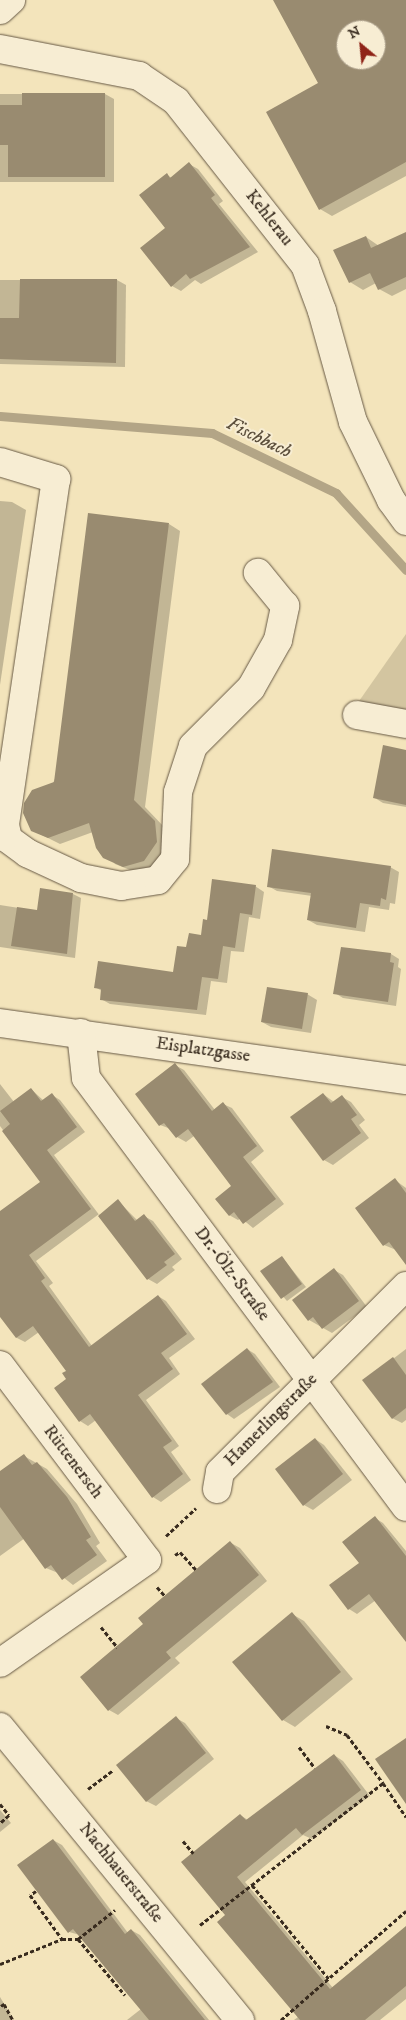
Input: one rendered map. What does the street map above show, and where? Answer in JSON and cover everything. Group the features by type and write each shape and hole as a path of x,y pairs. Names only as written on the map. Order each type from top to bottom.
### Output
{"street":[{"path":"0,10 11,0"},
{"name":"Kehlerau","path":"0,49 139,76 176,101 305,264 322,311 352,422 391,500 406,521"},
{"path":"0,462 56,479 4,826 4,839 27,853 80,878 121,886 158,880 175,859 178,792 193,746 251,688 278,640 285,606 258,573"},
{"path":"356,715 406,724"},
{"name":"Eisplatzgasse","path":"0,1023 406,1080"},
{"name":"Dr.-Ölz-Straße","path":"80,1033 86,1078 406,1507"},
{"name":"Hamerlingstraße","path":"217,1489 220,1472 406,1286"},
{"name":"Rüttenersch","path":"0,1365 147,1560"},
{"path":"0,1663 147,1560"},
{"name":"Nachbauerstraße","path":"0,1726 240,2020"}],"path":[{"name":"Hamerlingstraße","path":"147,1560 156,1545 217,1489"},
{"path":"326,1726 347,1735 406,1817"},
{"path":"299,1748 315,1768"},
{"path":"178,1942 383,1783"},
{"path":"0,1804 9,1815 0,1823"},
{"path":"184,1841 193,1853"},
{"path":"252,1885 328,1979"},
{"path":"36,1891 30,1895 62,1939"},
{"path":"0,1964 62,1939 78,1939 137,1892"},
{"path":"281,2020 406,1911"},
{"path":"78,1939 125,1995"},
{"path":"1,2006 4,2004 13,2020"}],"shaded area":[{"path":"406,634 406,714 357,704"}],"building":[{"path":"273,0 406,0 406,162 319,210 266,112 318,83"},
{"path":"22,93 105,93 105,177 8,177 8,145 0,145 0,105 22,105"},
{"path":"189,162 215,195 211,198 250,247 190,279 186,274 171,287 140,248 165,228 139,195 167,173 170,178"},
{"path":"406,232 406,277 378,290 370,273 349,283 333,250 366,236 371,248"},
{"path":"20,279 117,279 116,363 0,359 0,318 19,318"},
{"path":"88,513 169,523 134,800 155,821 157,842 144,861 123,867 103,858 96,848 89,823 48,838 31,831 23,813 24,803 32,790 54,782"},
{"path":"383,745 406,750 406,805 373,798"},
{"path":"272,849 391,866 386,900 381,898 380,906 360,903 356,928 307,920 311,893 267,887"},
{"path":"212,879 256,885 252,915 240,913 235,948 223,946 218,979 202,977 197,1010 100,1000 101,989 94,988 98,961 173,972 177,946 186,947 189,933 201,935 203,919 207,920"},
{"path":"40,888 73,893 67,954 11,946 17,907 37,910"},
{"path":"341,947 391,953 390,962 394,963 388,1002 333,994"},
{"path":"267,987 308,993 302,1029 261,1022"},
{"path":"175,1063 212,1111 223,1102 257,1146 243,1157 276,1199 243,1224 234,1212 229,1216 215,1199 231,1186 188,1129 176,1138 164,1123 159,1126 135,1094"},
{"path":"31,1088 41,1101 52,1093 77,1127 47,1150 91,1209 29,1255 45,1278 41,1281 89,1347 158,1295 187,1334 161,1353 173,1369 138,1395 172,1441 163,1447 183,1474 152,1498 90,1414 79,1422 54,1388 66,1379 62,1373 66,1371 33,1326 16,1338 0,1317 0,1211 40,1182 2,1131 10,1124 0,1111"},
{"path":"323,1093 331,1103 342,1095 357,1115 351,1119 361,1133 323,1161 290,1117"},
{"path":"395,1178 406,1193 406,1265 389,1242 383,1246 355,1208"},
{"path":"118,1199 135,1221 144,1214 175,1254 164,1262 167,1265 147,1280 98,1216"},
{"path":"282,1256 302,1284 281,1299 260,1271"},
{"path":"334,1268 359,1301 322,1329 313,1317 308,1321 292,1300"},
{"path":"247,1348 273,1382 226,1415 201,1384"},
{"path":"393,1357 406,1375 406,1408 392,1419 362,1380"},
{"path":"315,1438 343,1474 303,1506 275,1469"},
{"path":"24,1454 32,1465 37,1462 67,1497 91,1537 86,1540 97,1555 62,1580 51,1565 45,1569 0,1507 0,1471"},
{"path":"375,1516 406,1556 406,1642 369,1594 348,1610 329,1585 359,1563 342,1542"},
{"path":"230,1541 259,1575 166,1652 171,1658 108,1711 80,1677 143,1624 138,1618"},
{"path":"292,1612 341,1672 282,1721 232,1662"},
{"path":"176,1716 206,1753 146,1802 116,1765"},
{"path":"406,1738 406,1804 375,1759"},
{"path":"334,1754 361,1790 302,1835 296,1828 237,1877 330,1989 406,1926 406,1986 365,2020 300,2020 217,1922 225,1915 181,1862 240,1814 246,1820"},
{"path":"53,1839 125,1934 131,1929 205,2020 149,2020 73,1929 68,1933 17,1865"}],"waterway":[{"name":"Fischbach","path":"0,416 212,433 336,493 406,570"}]}
